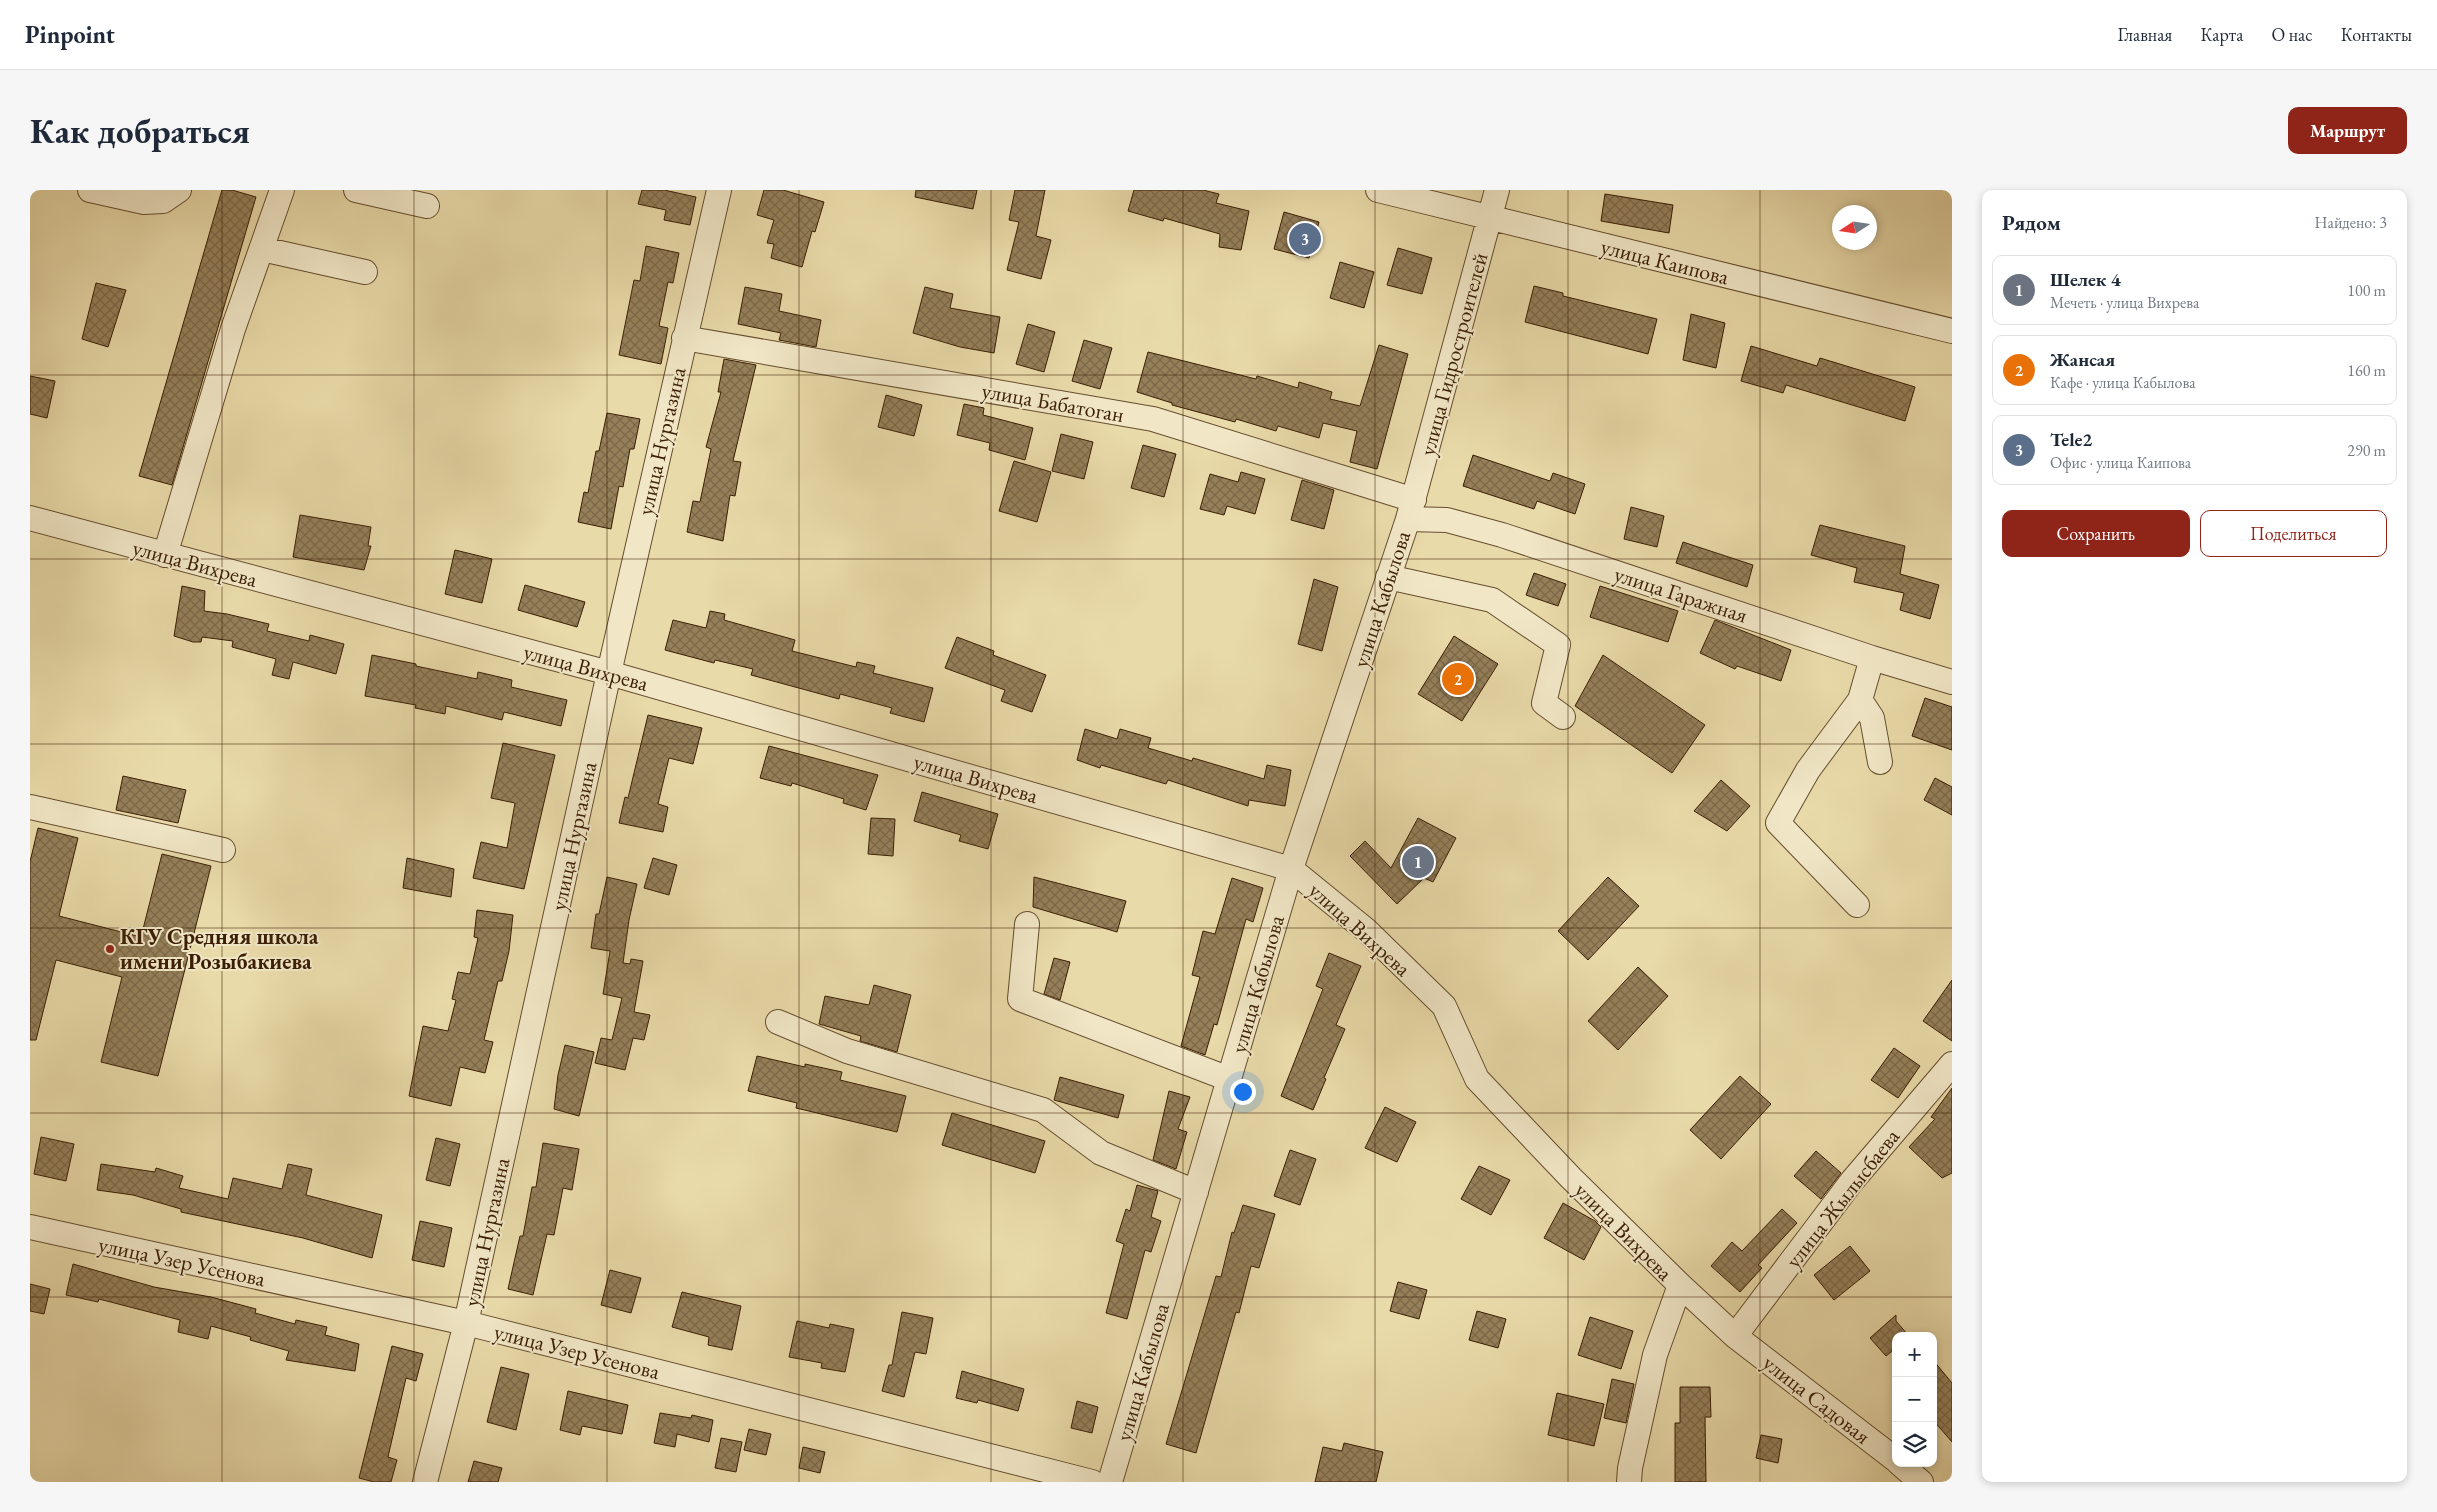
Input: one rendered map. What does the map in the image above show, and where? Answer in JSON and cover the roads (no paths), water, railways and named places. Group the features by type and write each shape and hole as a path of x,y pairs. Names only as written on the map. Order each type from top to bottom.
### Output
{"street":[{"path":"90,190 144,202 163,201 179,190"},
{"path":"165,555 233,329 282,190"},
{"path":"356,190 427,206"},
{"name":"улица Нургазина","path":"425,1482 466,1323 608,672 719,190"},
{"name":"улица Каипова","path":"1378,190 1952,331"},
{"name":"улица Гидростроителей","path":"1411,509 1497,190"},
{"path":"262,249 365,272"},
{"name":"улица Бабатоган","path":"684,338 1153,420 1411,509"},
{"name":"улица Кабылова","path":"1110,1482 1291,869 1411,509"},
{"name":"улица Гаражная","path":"1411,509 1502,535 1872,658 1952,682"},
{"name":"улица Вихрева","path":"30,518 608,672 1291,869 1366,930 1444,1006 1478,1080 1571,1178 1680,1286 1737,1337"},
{"path":"1388,577 1492,600 1558,645 1544,703 1563,718"},
{"path":"1858,905 1778,823 1808,770 1860,700 1872,658"},
{"path":"1860,700 1872,718 1880,762"},
{"path":"30,807 223,850"},
{"path":"1027,924 1020,999 1229,1078"},
{"path":"778,1022 847,1051 1043,1110 1100,1153 1196,1192"},
{"name":"улица Жылысбаева","path":"1737,1337 1852,1181 1952,1064"},
{"name":"улица Узер Усенова","path":"30,1227 466,1323 1092,1482"},
{"path":"1629,1482 1630,1468 1654,1355 1680,1286"},
{"name":"улица Садовая","path":"1737,1337 1892,1457"},
{"path":"1904,1467 1921,1482"}],"place":[{"name":"Tele2","path":"1305,239"},
{"name":"Жансая","path":"1458,679"},
{"name":"Шелек 4","path":"1418,862"},
{"name":"КГУ Средняя школа имени Розыбакиева","path":"110,949"}]}
